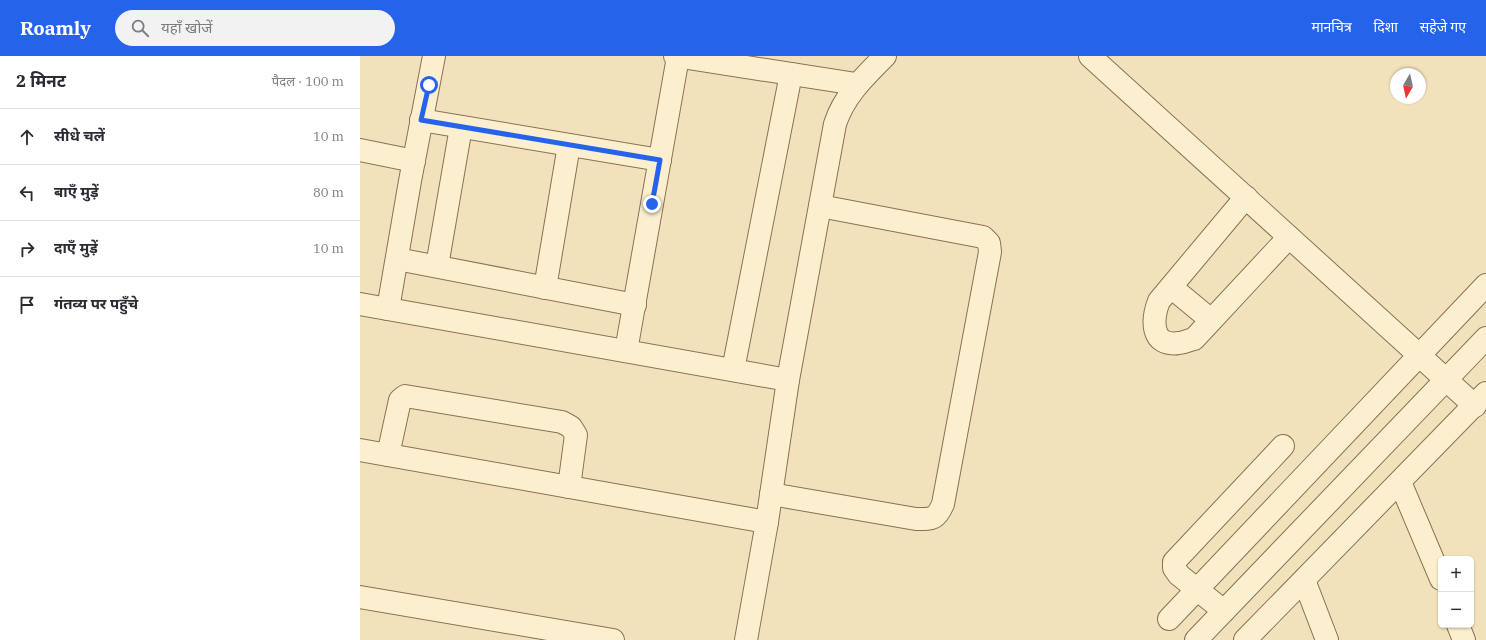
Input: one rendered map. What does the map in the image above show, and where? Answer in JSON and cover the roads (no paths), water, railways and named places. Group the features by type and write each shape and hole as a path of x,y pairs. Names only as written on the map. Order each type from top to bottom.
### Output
{"street":[{"path":"388,309 421,120 434,56"},
{"path":"626,351 677,56 856,84"},
{"path":"746,640 767,522 788,380 835,124 839,112 856,84 885,56"},
{"path":"1090,56 1447,379 1480,400 1245,640"},
{"path":"733,370 791,74"},
{"path":"421,120 660,160"},
{"path":"437,266 461,127"},
{"path":"545,288 569,145"},
{"path":"360,150 414,160"},
{"path":"1246,197 1159,301 1153,324 1155,332 1160,338 1167,342 1178,344 1194,339 1289,237"},
{"path":"771,494 916,519 930,519 938,515 943,504 990,252 990,243 983,237 820,206"},
{"path":"397,259 635,305"},
{"path":"1168,620 1486,285"},
{"path":"1171,287 1211,320"},
{"path":"360,304 788,380"},
{"path":"1196,640 1486,338"},
{"path":"388,455 400,400 405,396 562,422 571,426 576,435 569,487"},
{"path":"1224,611 1179,575 1174,568 1177,557 1283,446"},
{"path":"360,450 767,522"},
{"path":"1400,482 1438,572"},
{"path":"1304,580 1327,640"},
{"path":"360,597 613,640"},
{"path":"1459,628 1464,640"}]}
